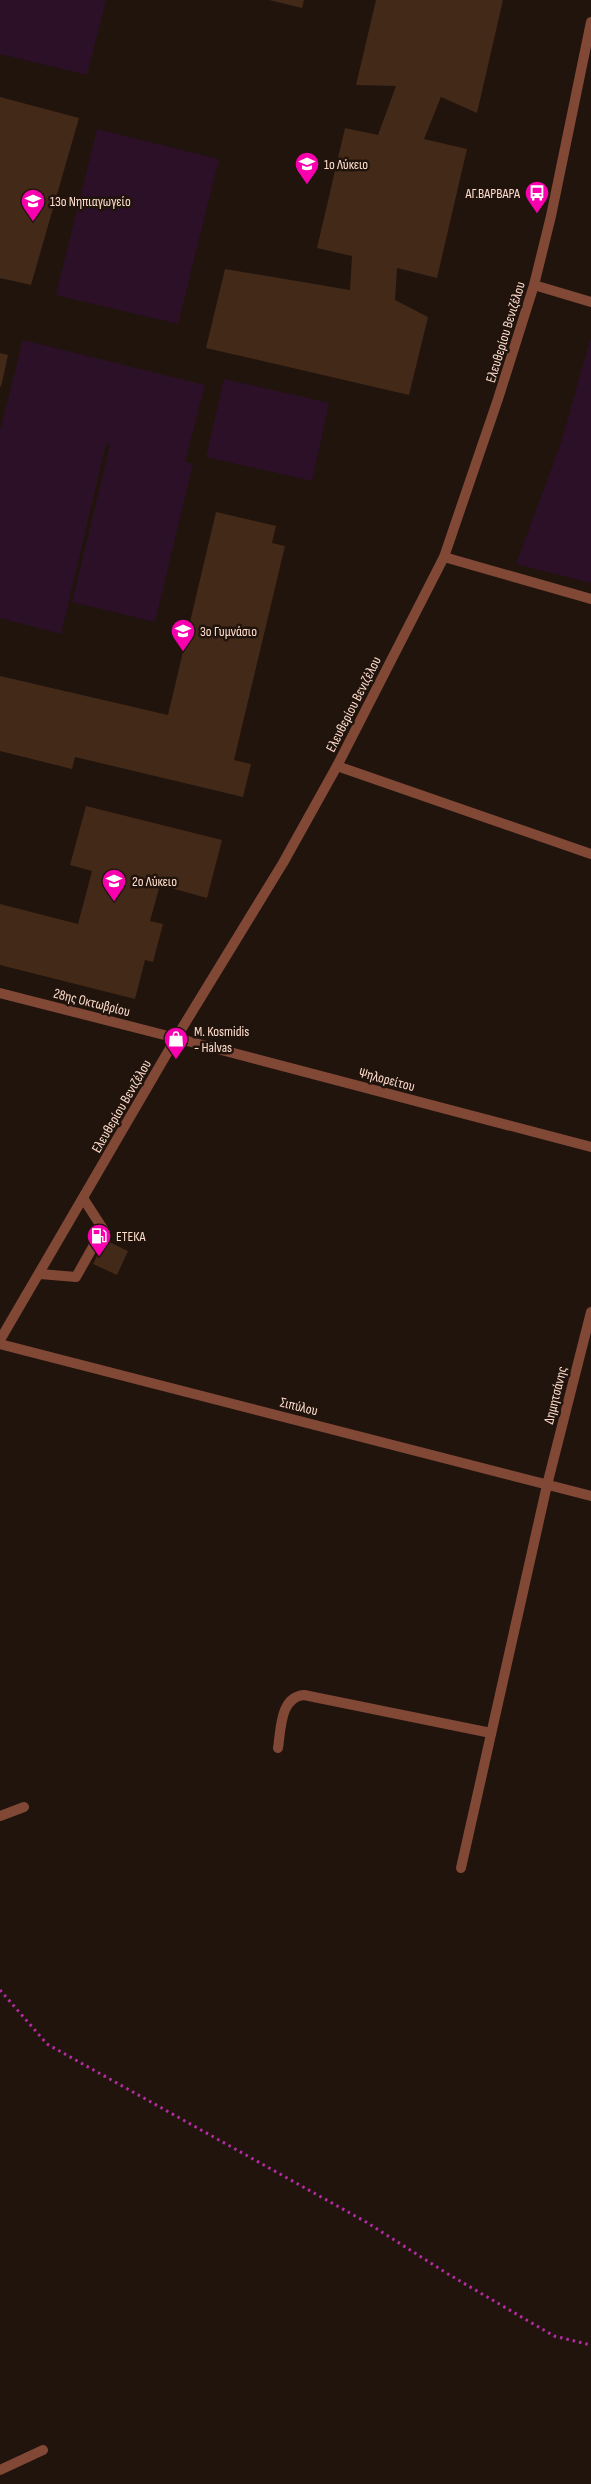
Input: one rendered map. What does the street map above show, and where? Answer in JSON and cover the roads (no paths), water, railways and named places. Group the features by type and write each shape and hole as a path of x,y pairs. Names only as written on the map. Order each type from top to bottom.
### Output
{"street":[{"name":"Ελευθερίου Βενιζέλου","path":"0,1342 176,1038 283,863 337,766 444,557 534,286 551,216 591,22"},
{"path":"534,286 591,302"},
{"path":"444,557 591,599"},
{"path":"337,766 591,854"},
{"name":"28ης Οκτωβρίου","path":"0,993 176,1038"},
{"name":"Ψηλορείτου","path":"176,1038 591,1147"},
{"path":"40,1274 76,1276 103,1229 83,1198"},
{"name":"Δημητσάνης","path":"461,1868 547,1485 591,1312"},
{"name":"Σιπύλου","path":"0,1342 591,1496"},
{"path":"278,1748 286,1705 291,1699 304,1695 491,1733"},
{"path":"0,1816 24,1807"},
{"path":"0,2470 42,2450"}],"place":[{"name":"1ο Λύκειο","path":"307,185"},
{"name":"ΑΓ.ΒΑΡΒΑΡΑ","path":"537,214"},
{"name":"13ο Νηπιαγωγείο","path":"33,222"},
{"name":"3ο Γυμνάσιο","path":"183,652"},
{"name":"2ο Λύκειο","path":"114,902"},
{"name":"M. Kosmidis - Halvas","path":"176,1060"},
{"name":"ΕΤΕΚΑ","path":"99,1257"}]}
